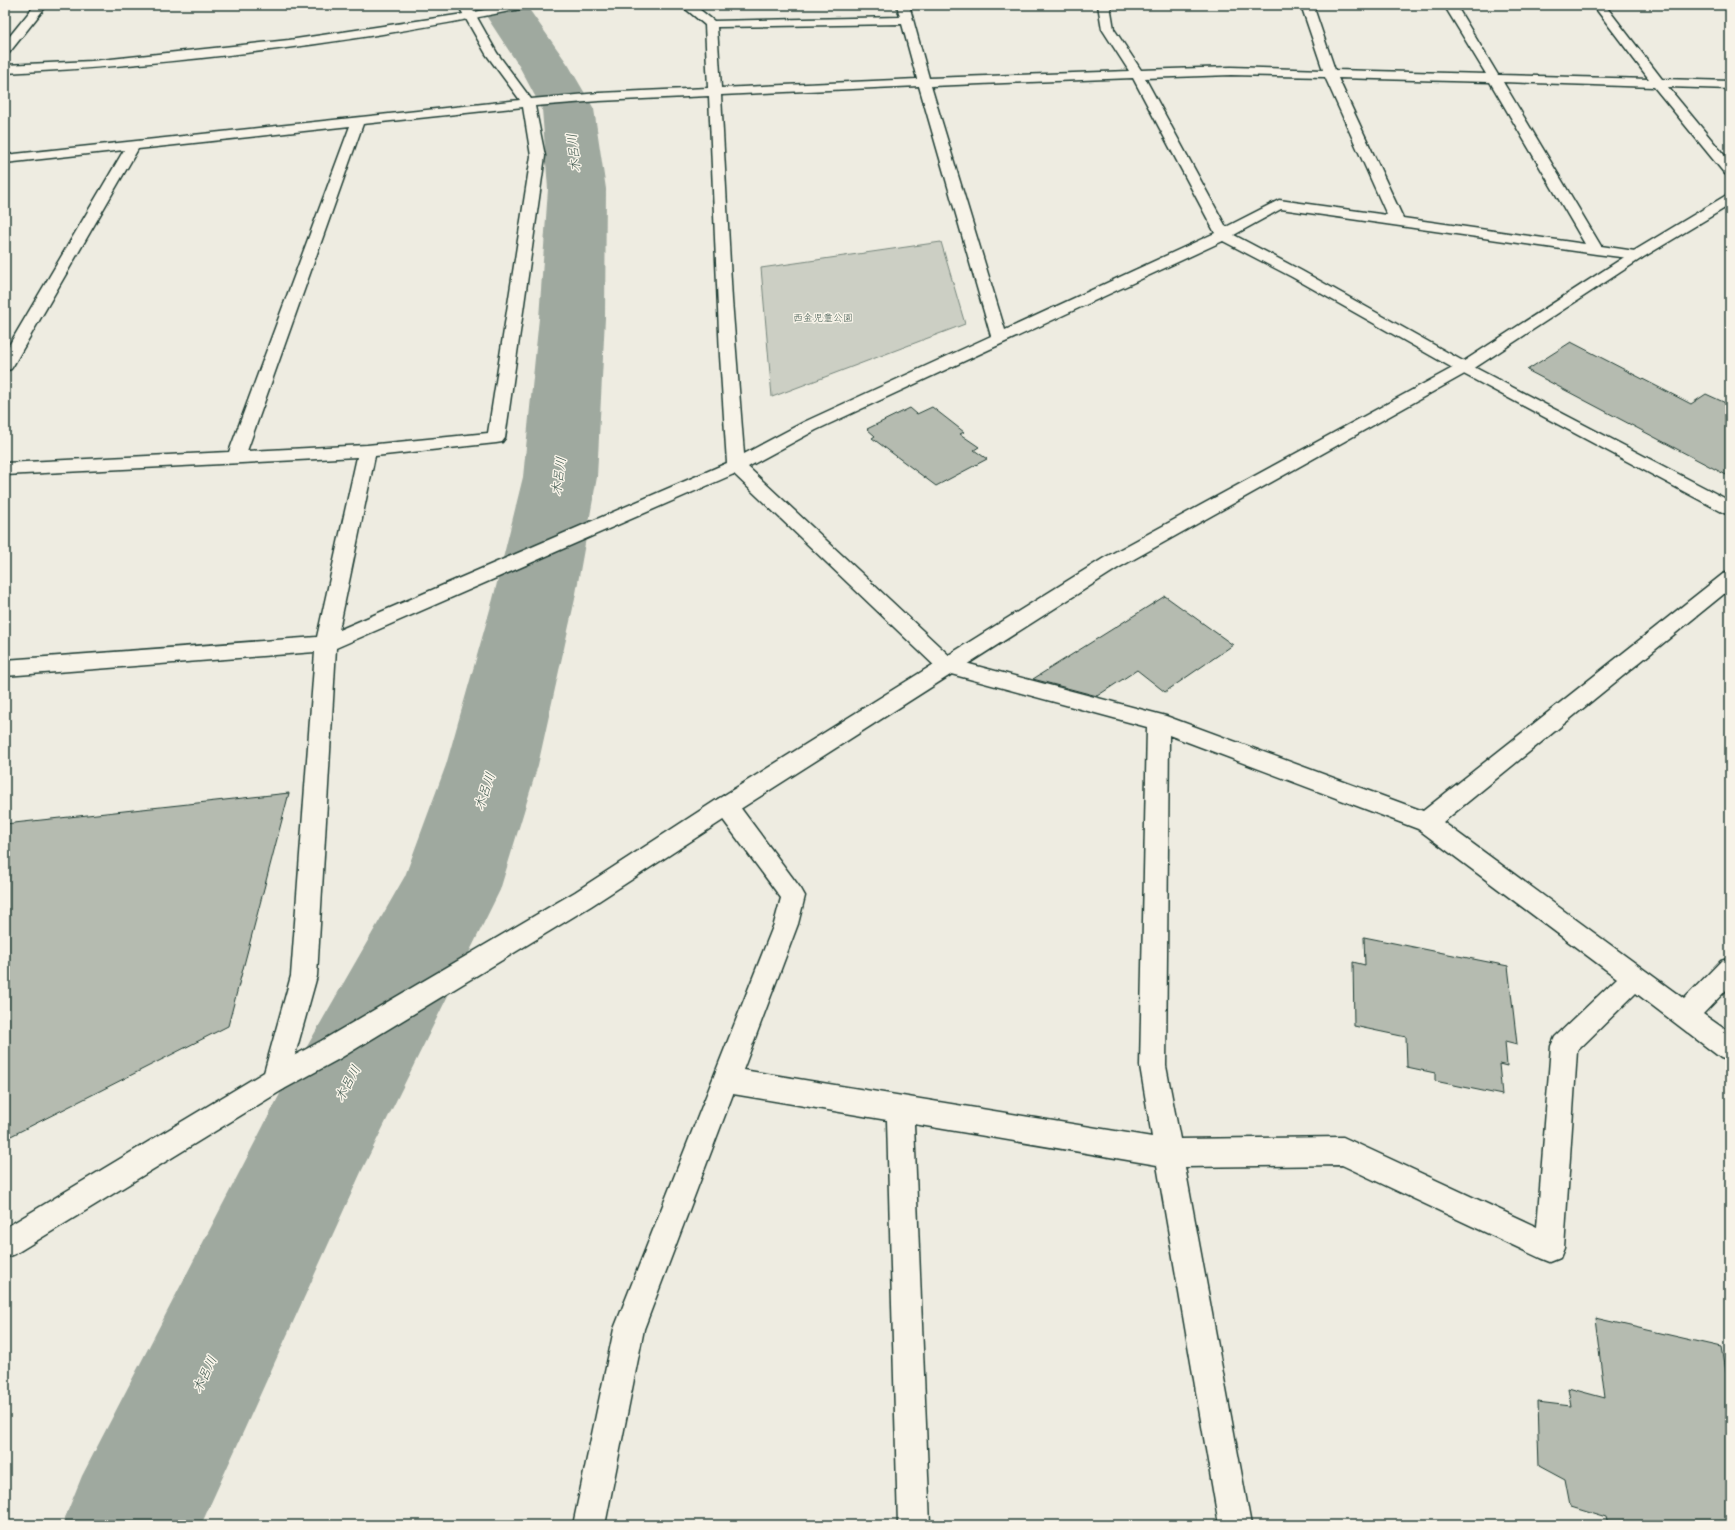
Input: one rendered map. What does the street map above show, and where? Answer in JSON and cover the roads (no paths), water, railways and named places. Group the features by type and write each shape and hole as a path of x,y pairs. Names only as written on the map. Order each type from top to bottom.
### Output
{"street":[{"path":"5,50 41,5"},
{"path":"5,69 92,65 289,44 467,10 486,13 525,5"},
{"path":"687,5 711,24 907,20"},
{"path":"903,5 924,83 1000,338"},
{"path":"1104,5 1108,29 1138,75 1223,235 1297,274 1464,368 1730,509"},
{"path":"1307,5 1330,74 1396,221"},
{"path":"1450,5 1596,250"},
{"path":"1599,5 1658,82 1730,171"},
{"path":"5,469 366,451 496,438 538,156 536,102 492,54 467,10"},
{"path":"711,24 722,265 730,402 736,466 946,666 1158,722 1426,822 1636,977 1730,1050"},
{"path":"5,159 536,102 924,83 1231,71 1730,85"},
{"path":"236,458 358,122"},
{"path":"5,366 134,145"},
{"path":"5,1244 275,1080 330,1050 583,899 946,666 1111,563 1464,368 1637,255 1730,199"},
{"path":"5,668 326,644 736,466 810,426 1223,235 1279,204 1637,255"},
{"path":"275,1080 304,976 326,644 366,451"},
{"path":"1426,822 1730,579"},
{"path":"1158,722 1153,1066 1235,1525"},
{"path":"590,1525 629,1329 786,924 793,896 726,806"},
{"path":"1685,1015 1730,969"},
{"path":"726,1080 1168,1153 1343,1151 1550,1248 1564,1046 1636,977"},
{"path":"900,1108 914,1525"}],"waterway":[{"name":"木呂川","path":"131,1525 322,1130 450,890 492,765 534,599 560,477 572,318 577,189 568,109 544,66 502,5"}],"park label":[{"name":"西金児童公園","path":"823,317"}]}
